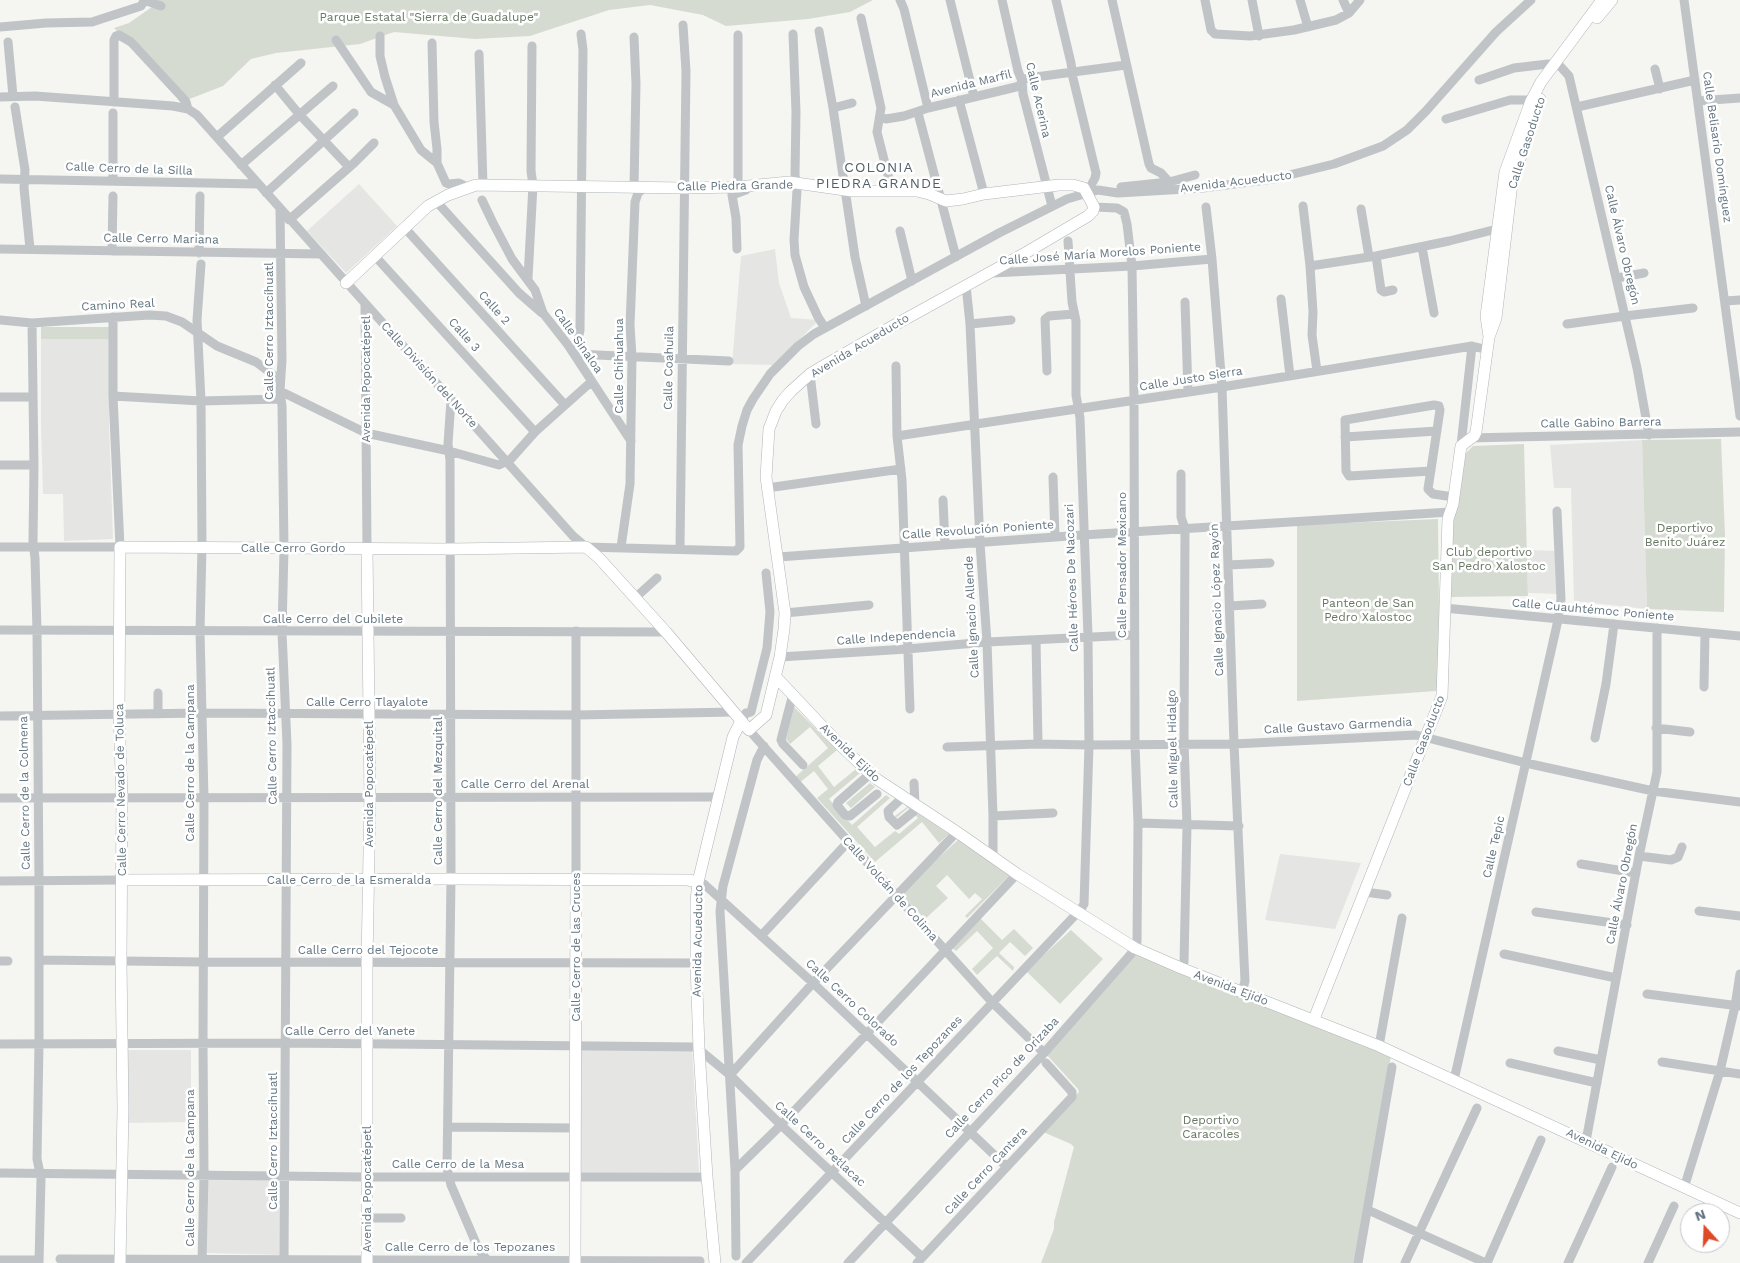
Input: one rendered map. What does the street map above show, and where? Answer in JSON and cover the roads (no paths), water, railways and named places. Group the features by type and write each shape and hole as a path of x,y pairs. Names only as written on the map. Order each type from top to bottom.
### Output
{"street":[{"path":"900,0 904,9 928,108"},
{"path":"950,0 974,97"},
{"name":"Calle Acerina","path":"1002,0 1022,81 1023,94 1052,206"},
{"path":"1056,0 1096,173 1096,178 1087,193 1094,207"},
{"path":"1112,0 1150,167 1163,175 1169,182"},
{"path":"1205,0 1211,30 1215,34 1260,36 1336,20 1349,13 1360,0"},
{"path":"1252,0 1260,36"},
{"path":"1300,0 1308,27"},
{"path":"1344,0 1349,13"},
{"name":"Avenida Acueducto","path":"680,549 739,550 738,445 747,410 770,374 798,346 825,328 1052,206 1087,193 1102,190 1118,193 1203,188 1250,183 1308,171 1383,146 1407,130 1496,32 1531,0"},
{"name":"Calle Gasoducto","path":"1465,441 1476,432 1489,337 1496,318 1501,230 1514,175 1535,102 1547,86 1556,65 1602,0"},
{"name":"Calle Gasoducto","path":"1556,65 1612,0"},
{"name":"Calle Belisario Domínguez","path":"1684,0 1740,416"},
{"path":"0,27 92,22 141,6 144,1 161,6"},
{"path":"861,18 881,108 876,127 892,191"},
{"name":"Calle Coahuila","path":"680,549 686,71 683,26"},
{"path":"819,31 833,108 855,257 866,306"},
{"path":"581,34 583,50 580,330 575,354 729,361"},
{"path":"792,34 797,184 795,255 804,287 825,328"},
{"name":"Calle División del Norte","path":"114,102 116,36 119,35 131,42 182,96 188,109 197,115 217,137 572,536 599,558 636,598 737,716"},
{"path":"737,249 736,218 732,195 746,190 744,186 738,35"},
{"path":"380,36 380,56 394,105 421,150 437,163"},
{"path":"634,37 639,187"},
{"path":"336,40 371,92 394,105"},
{"path":"8,42 13,96"},
{"path":"432,43 437,163 447,184 459,183 467,187"},
{"path":"528,278 533,185 531,171 532,46"},
{"path":"479,54 483,185"},
{"path":"217,137 301,62"},
{"name":"Avenida Marfil","path":"880,117 892,118 918,113 928,108 1016,87 1028,78 1126,65"},
{"path":"1479,80 1514,68 1556,65"},
{"name":"Calle Álvaro Obregón","path":"1556,65 1569,76 1577,107 1638,368 1649,435"},
{"path":"1655,69 1660,89"},
{"path":"1577,107 1695,80"},
{"path":"275,86 349,167"},
{"path":"241,165 333,86"},
{"path":"0,97 13,96 114,102 173,106 188,109"},
{"path":"1698,101 1740,98"},
{"path":"959,100 984,194"},
{"path":"1446,119 1510,100 1535,102"},
{"path":"833,108 852,103"},
{"path":"16,107 25,170 24,188 30,249"},
{"path":"113,181 114,113"},
{"path":"266,193 354,113"},
{"path":"918,113 956,256"},
{"path":"290,220 374,143"},
{"path":"1102,190 1169,182 1195,175"},
{"name":"Calle Cerro de la Silla","path":"0,179 258,184"},
{"name":"Calle Piedra Grande","path":"346,283 418,214 436,201 467,187 483,185 684,188 789,182 845,190 925,192 946,201 1046,186 1073,185 1084,188 1087,193"},
{"name":"Calle Chihuahua","path":"621,547 629,497 632,358 630,326 635,202 639,187"},
{"path":"112,251 113,196"},
{"path":"199,253 200,196"},
{"name":"Calle Sinaloa","path":"482,200 492,223 512,259 528,278 535,290 543,313 575,354 591,382 631,441"},
{"path":"436,201 519,293 543,313"},
{"path":"1303,206 1314,312 1312,335 1317,371"},
{"name":"Avenida Acueducto","path":"749,730 766,715 780,657 785,613 767,488 768,438 773,420 783,400 791,390 810,374 1088,216 1094,207"},
{"name":"Calle Pensador Mexicano","path":"1094,207 1118,208 1124,212 1132,266 1135,745 1138,823 1137,938 1135,948"},
{"name":"Calle Ignacio López Rayón","path":"1206,207 1222,387 1234,744 1246,981 1242,992"},
{"name":"Calle Cerro Iztaccíhuatl","path":"280,209 282,254 282,360 280,395 284,548 282,632 287,744 285,880 286,1176 284,1261"},
{"path":"1361,209 1381,290 1386,292 1393,290"},
{"name":"Calle 2","path":"404,227 566,405"},
{"path":"1310,266 1422,247 1501,230"},
{"path":"900,231 912,281"},
{"name":"Calle Héroes De Nacozari","path":"1068,241 1076,321 1076,395 1080,418 1088,636 1089,746 1084,899 1083,906 1077,913"},
{"path":"1422,247 1434,313"},
{"name":"Calle Cerro Mariana","path":"0,249 320,254"},
{"name":"Calle 3","path":"374,255 535,432"},
{"name":"Calle José María Morelos Poniente","path":"989,273 1132,266 1212,259"},
{"name":"Calle Cerro de la Campana","path":"201,264 198,289 198,334 201,401 202,547 200,631 204,798 202,962 204,1175 202,1261"},
{"path":"1617,278 1644,273"},
{"name":"Calle Ignacio Allende","path":"966,285 970,324 980,543 987,642 993,857"},
{"path":"1281,299 1290,376"},
{"path":"1726,301 1740,300"},
{"path":"1185,302 1188,392"},
{"name":"Avenida Popocatépetl","path":"365,305 370,798 367,1261"},
{"path":"1567,324 1693,308"},
{"path":"1047,371 1045,319 1049,316 1074,314"},
{"name":"Camino Real","path":"0,320 32,323 113,317 166,316 175,318 217,346 256,362 280,380"},
{"name":"Calle Cerro Nevado de Toluca","path":"113,317 113,396 120,547 119,715 122,798 121,961 123,1110 120,1261"},
{"path":"970,324 1011,320"},
{"name":"Calle Cerro de la Colmena","path":"32,323 40,960 37,1159 41,1173 40,1262"},
{"name":"Calle Gasoducto","path":"1314,1019 1366,892 1443,690 1448,519 1453,504 1465,441 1472,346"},
{"name":"Calle Justo Sierra","path":"897,436 1222,387 1472,346 1488,350"},
{"path":"896,366 897,436 901,469 905,548 910,709"},
{"path":"810,374 816,424"},
{"path":"113,396 201,401 280,395 366,433 495,464 507,462 535,432 591,382"},
{"path":"0,396 34,397"},
{"name":"Calle Cerro del Mezquital","path":"451,400 448,444 451,631 449,1176 478,1248 487,1261"},
{"path":"1430,471 1351,477 1346,471 1344,423 1348,419 1434,405 1438,406 1440,410 1428,489 1430,492 1454,497"},
{"path":"1345,437 1437,431"},
{"name":"Calle Gabino Barrera","path":"1465,441 1740,432"},
{"path":"0,465 34,465"},
{"path":"767,488 901,469"},
{"name":"Calle Miguel Hidalgo","path":"1181,474 1181,517 1185,529 1184,744 1187,825 1184,962 1181,968"},
{"path":"1054,477 1055,537"},
{"path":"943,500 945,545"},
{"name":"Calle Tepic","path":"1454,1080 1558,620 1561,599 1556,510"},
{"name":"Calle Revolución Poniente","path":"778,557 1083,535 1450,512"},
{"name":"Calle Cerro Gordo","path":"0,547 586,548"},
{"path":"586,548 680,549"},
{"path":"1228,565 1270,563"},
{"name":"Avenida Acueducto","path":"714,1263 700,1049 696,963 696,901 698,882 720,797 737,716 751,712 767,648 770,612 766,573"},
{"path":"636,598 658,578"},
{"path":"1230,606 1262,604"},
{"path":"785,613 869,605"},
{"name":"Calle Cuauhtémoc Poniente","path":"1444,608 1740,636"},
{"path":"1595,738 1606,684 1614,624"},
{"name":"Calle Álvaro Obregón","path":"1586,1141 1658,763 1656,728 1657,628"},
{"name":"Calle Cerro del Cubilete","path":"0,630 666,632"},
{"name":"Calle Cerro de las Cruces","path":"575,1262 574,1128 577,963 576,631"},
{"path":"1704,687 1705,633"},
{"name":"Calle Independencia","path":"780,657 907,650 987,642 1134,635"},
{"path":"1036,640 1038,744"},
{"name":"Avenida Ejido","path":"776,676 839,744 870,774 903,797 914,808 958,832 1017,874 1135,948 1378,1046 1740,1214"},
{"path":"158,693 158,714"},
{"path":"792,694 781,740 802,765"},
{"name":"Calle Cerro Tlayalote","path":"0,716 203,713 737,716"},
{"name":"Calle Volcán de Colima","path":"737,716 992,1002 1044,1053"},
{"path":"1656,728 1690,732"},
{"name":"Calle Gustavo Garmendia","path":"947,747 1038,744 1089,746 1234,744 1416,735 1526,763 1653,791 1740,802"},
{"name":"Avenida Acueducto","path":"736,1256 735,1170 720,911 723,886 757,760 764,746"},
{"path":"870,774 838,802 837,805 845,815 850,816 877,794"},
{"path":"903,797 889,810 889,816 897,825 914,808 914,783"},
{"name":"Calle Cerro del Arenal","path":"0,798 720,797"},
{"path":"993,816 1053,813"},
{"path":"1138,823 1239,826"},
{"path":"730,1075 813,983 958,832"},
{"path":"761,936 848,842"},
{"path":"1639,856 1671,860 1678,857 1682,847"},
{"path":"1581,864 1636,873"},
{"path":"735,1170 781,1125 1017,874"},
{"name":"Calle Cerro de la Esmeralda","path":"0,881 451,879 688,880 698,882"},
{"name":"Calle Cerro Colorado","path":"698,882 704,884 813,983 1006,1167"},
{"path":"1366,892 1387,895"},
{"path":"1699,911 1740,916"},
{"path":"1536,912 1626,925"},
{"name":"Calle Cerro de los Tepozanes","path":"746,1263 1077,913"},
{"path":"1378,1046 1402,918"},
{"name":"Calle Cerro Pico de Orizaba","path":"848,1263 1044,1053 1135,948"},
{"path":"1504,954 1616,978"},
{"name":"Calle Cerro del Tejocote","path":"40,960 696,963"},
{"path":"1684,1188 1720,1072 1737,1006 1740,974"},
{"path":"1648,994 1737,1006"},
{"name":"Calle Cerro del Yanete","path":"0,1044 449,1044 687,1046 700,1049"},
{"name":"Calle Cerro Petlacac","path":"700,1049 730,1075 885,1222 920,1260"},
{"path":"1558,1051 1601,1060"},
{"path":"1662,1062 1740,1074"},
{"name":"Calle Cerro Cantera","path":"920,1260 1073,1096 1046,1063"},
{"path":"1510,1063 1597,1083"},
{"path":"1358,1263 1392,1067"},
{"path":"1406,1263 1477,1108"},
{"path":"448,1127 574,1128"},
{"path":"1368,1210 1487,1263 1541,1140"},
{"path":"1568,1263 1612,1167"},
{"name":"Calle Cerro de la Mesa","path":"0,1172 367,1177 707,1177"},
{"path":"1648,1263 1674,1206"},
{"path":"366,1218 401,1218"},
{"name":"Calle Cerro de los Tepozanes","path":"60,1259 120,1261 700,1261"},
{"path":"0,1260 40,1262"}],"district":[{"name":"COLONIA PIEDRA GRANDE","path":"879,176"}],"park label":[{"name":"Parque Estatal \"Sierra de Guadalupe\"","path":"429,17"},
{"name":"Deportivo Benito Juárez","path":"1685,535"},
{"name":"Club deportivo San Pedro Xalostoc","path":"1489,559"},
{"name":"Panteon de San Pedro Xalostoc","path":"1368,610"},
{"name":"Deportivo Caracoles","path":"1211,1127"}]}
